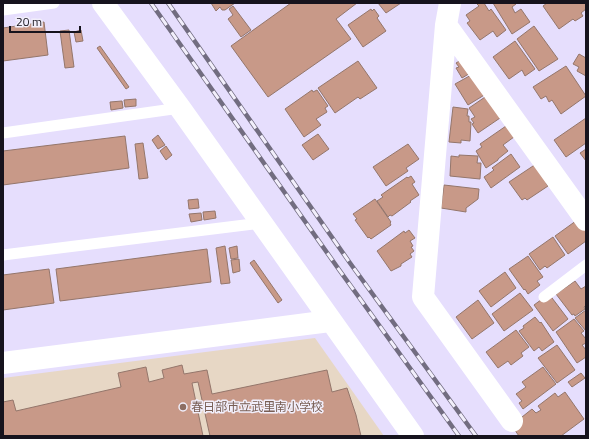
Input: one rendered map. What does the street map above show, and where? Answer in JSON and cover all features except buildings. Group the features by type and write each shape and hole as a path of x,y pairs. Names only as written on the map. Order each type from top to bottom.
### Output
{"street":[{"path":"103,3 180,108 412,436"},
{"path":"450,3 446,25 423,297 512,421"},
{"path":"446,25 586,220"},
{"path":"3,363 330,321"}],"lane":[{"path":"3,10 54,3"},
{"path":"3,133 180,108"},
{"path":"3,255 261,223"},
{"path":"544,297 586,265"}],"shaded area":[{"name":"春日部市立武里南小学校","path":"315,338 384,436 3,436 3,378"}],"railway":[{"path":"151,3 340,271 459,436"},
{"path":"168,3 350,263 476,436"}],"place":[{"name":"春日部市立武里南小学校","path":"183,407"}]}
